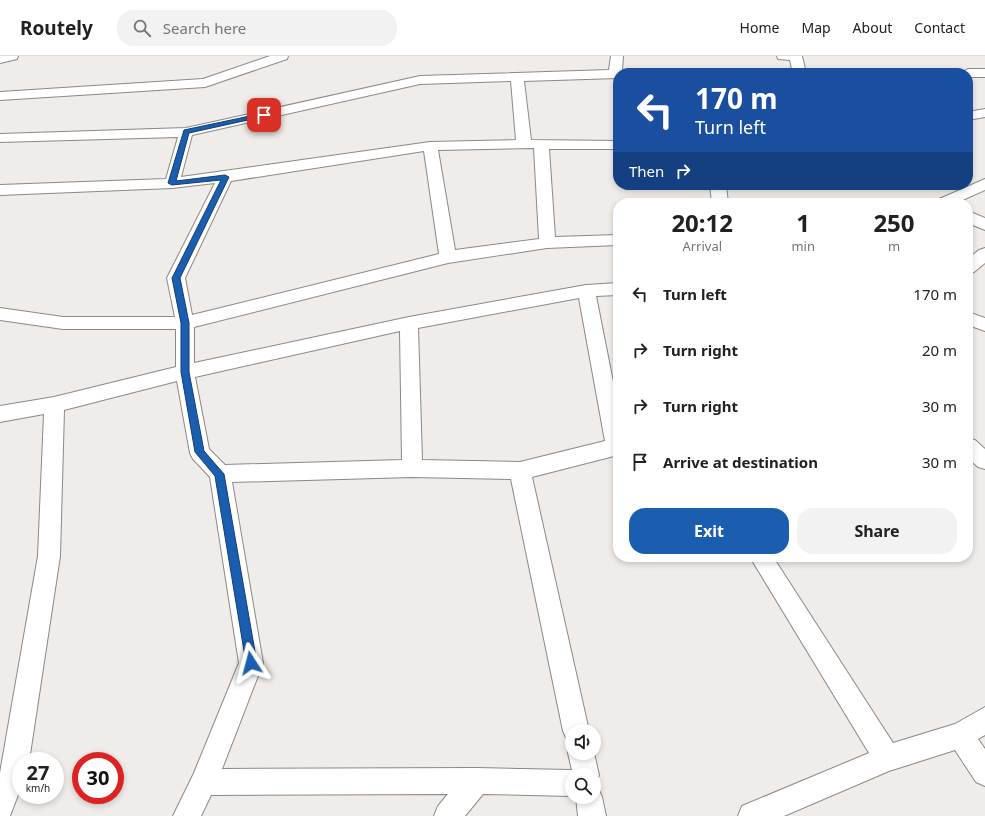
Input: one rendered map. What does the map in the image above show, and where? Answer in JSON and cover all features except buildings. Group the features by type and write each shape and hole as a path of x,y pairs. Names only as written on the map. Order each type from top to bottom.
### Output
{"street":[{"path":"0,59 12,56"},
{"path":"0,96 205,83 282,56"},
{"path":"616,68 617,56"},
{"path":"783,56 796,57 798,68"},
{"path":"973,73 985,73"},
{"path":"0,138 186,132 420,80 517,79 613,74"},
{"path":"517,79 524,144"},
{"path":"973,115 985,113"},
{"path":"172,183 186,132"},
{"path":"0,190 172,183 225,177 430,146 524,144 613,145"},
{"path":"541,144 547,243"},
{"path":"430,146 448,257"},
{"path":"187,816 203,782 251,663 220,474 200,452 185,372 185,323 176,278 225,177"},
{"path":"953,198 967,190"},
{"path":"973,219 985,226"},
{"path":"0,314 63,323 185,323 448,257 547,243 613,240"},
{"path":"973,264 985,254"},
{"path":"0,414 54,405 185,372 409,323 586,291 613,289"},
{"path":"586,291 613,427"},
{"path":"973,320 985,325"},
{"path":"409,323 412,468"},
{"path":"0,807 14,771 49,556 54,405"},
{"path":"220,474 412,468 520,471 613,448"},
{"path":"973,450 985,461"},
{"path":"520,471 574,724"},
{"path":"764,562 887,758"},
{"path":"752,816 887,758 961,735 985,720"},
{"path":"961,735 985,772"},
{"path":"203,782 477,781 565,783"},
{"path":"448,816 477,781"},
{"path":"590,804 592,816"}],"route":[{"path":"251,663 220,474 200,452 185,372 185,323 176,278 225,177 172,183 186,132 264,115"}]}
